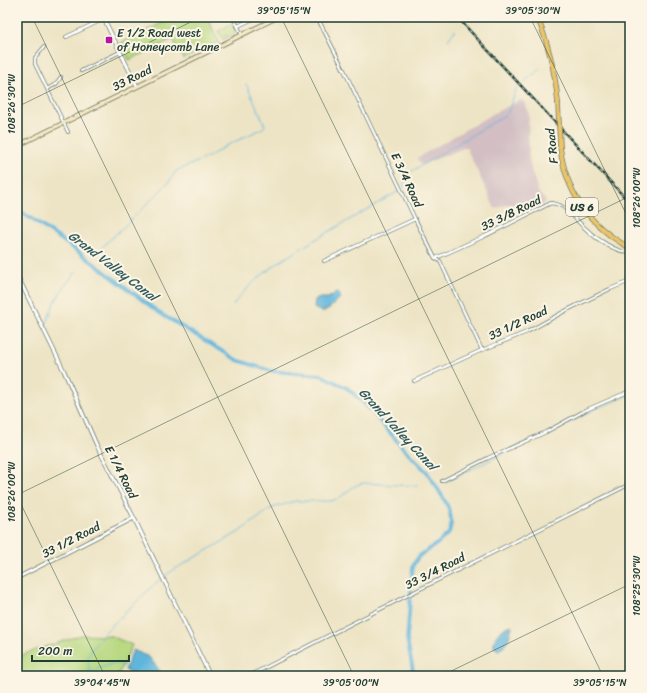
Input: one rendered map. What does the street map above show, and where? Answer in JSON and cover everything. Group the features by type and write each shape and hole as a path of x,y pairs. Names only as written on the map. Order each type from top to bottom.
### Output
{"main road":[{"name":"33 Road","path":"17,146 278,17"},
{"name":"F Road","path":"536,17 550,53 556,83 560,147 567,180 576,199 599,227 630,250"}],"street":[{"path":"66,38 108,17"},
{"path":"233,17 242,35"},
{"path":"238,26 257,17"},
{"name":"E 3/4 Road","path":"317,17 348,77 415,219 435,258 440,261 482,350"},
{"path":"104,18 137,86"},
{"path":"44,47 35,58 35,64 68,132"},
{"path":"81,71 120,52"},
{"path":"47,89 56,84 61,77"},
{"name":"33 3/8 Road","path":"435,258 485,236 551,203 558,204 585,229 611,247 626,252 630,250"},
{"path":"324,261 415,219"},
{"name":"E 1/4 Road","path":"18,278 210,676"},
{"name":"33 1/2 Road","path":"414,381 482,350 527,332 565,311 630,281"},
{"path":"442,481 488,458 546,432 586,410 630,391"},
{"name":"33 3/4 Road","path":"249,676 407,595 630,484"},
{"name":"33 1/2 Road","path":"17,578 134,518"}],"shaded area":[{"path":"521,100 525,103 528,110 529,157 532,173 539,193 546,201 542,206 508,204 495,209 466,147 421,165 417,158 494,113"}],"green space":[{"path":"174,17 207,17 219,42 183,59 173,39 129,60 121,43"},
{"path":"232,23 237,32 228,38 227,35 225,36 226,39 223,40 218,31"},
{"path":"81,635 111,636 132,645 119,673 115,676 17,676 17,658 27,653"}],"water":[{"path":"337,292 341,297 330,308 322,312 314,308 315,300 320,298 328,298"},
{"path":"508,626 512,626 508,640 504,646 498,650 494,647 494,640 499,632"},
{"path":"133,650 149,657 164,676 138,676 125,670"}],"waterway":[{"path":"448,40 455,30"},
{"path":"525,81 540,69"},
{"path":"100,249 169,182 176,171 208,157 224,147 263,128 265,125 246,84"},
{"path":"404,188 404,179 412,171 508,112 517,87"},
{"path":"233,305 253,282 277,264 303,247 399,191"},
{"name":"Grand Valley Canal","path":"17,209 72,247 161,314 237,360 271,371 321,375 347,388 366,405 404,449 427,472 450,511 451,524 449,533 438,543 419,556 413,565 407,639 414,676"},
{"path":"45,330 57,299 76,272"},
{"path":"446,482 520,445 558,429 595,409 630,395"},
{"path":"86,676 89,670 88,657 92,649 106,631 159,580 175,569 239,532 272,508 295,501 331,501 339,498 353,487 362,483 417,486"},
{"path":"117,488 129,515"},
{"path":"89,672 114,663 126,666"}],"railway":[{"path":"457,17 630,203"}],"place":[{"name":"E 1/2 Road west of Honeycomb Lane","path":"109,40"}]}
